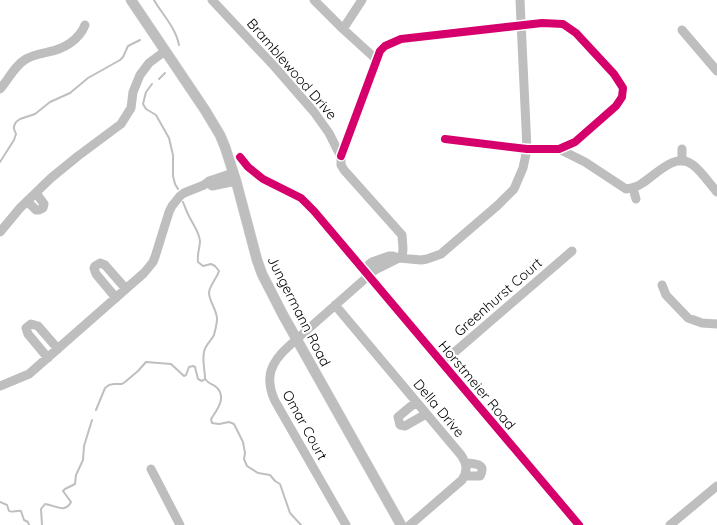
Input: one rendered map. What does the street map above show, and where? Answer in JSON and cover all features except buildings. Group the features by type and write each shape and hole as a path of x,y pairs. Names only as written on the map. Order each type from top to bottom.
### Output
{"main road":[{"name":"Jungermann Road","path":"131,0 213,123 225,147 254,253 262,274 296,340 401,525"}],"street":[{"name":"Bramblewood Drive","path":"212,0 314,112 341,156 341,165 344,170 402,235 403,249 400,258"},
{"path":"314,0 377,60"},
{"path":"343,29 362,0"},
{"path":"400,258 421,260 441,254 514,189 523,168 527,149 520,0"},
{"path":"341,156 380,52 385,46 401,39 542,23 563,24 576,32 614,74 623,88 622,97 616,106 573,143 559,149 527,149 445,139"},
{"path":"0,89 16,68 25,60 68,44 79,36 85,25"},
{"path":"682,30 717,71"},
{"path":"0,232 27,201 63,168 121,124 131,108 133,92 140,75 150,63 165,51"},
{"path":"329,134 348,136"},
{"path":"573,143 575,158"},
{"path":"559,149 626,189 642,184 667,165 682,161 693,164 717,192"},
{"path":"682,149 682,161"},
{"path":"0,386 29,374 144,273 156,257 172,206 184,193 204,185 210,186 234,177"},
{"path":"633,188 636,199"},
{"path":"27,201 36,210 43,208 44,204 36,193"},
{"name":"Greenhurst Court","path":"442,363 572,251"},
{"name":"Omar Court","path":"346,525 275,401 270,387 270,374 274,362 282,352 335,305 366,272 400,258"},
{"name":"Horstmeier Road","path":"356,260 579,525"},
{"path":"116,298 96,274 95,266 100,263 105,265 126,289"},
{"path":"662,285 666,295 688,318 702,323 717,324"},
{"name":"Della Drive","path":"335,305 466,463 481,467 480,476 465,476"},
{"path":"48,358 28,334 26,328 28,325 38,326 58,348"},
{"path":"416,402 398,417 400,425 407,426 426,414"},
{"path":"410,525 457,486 465,476 466,463"},
{"path":"151,469 180,525"},
{"path":"670,525 717,486"}],"waterway":[{"path":"154,0 172,27 179,45"},
{"path":"0,162 14,140 16,134 14,126 16,122 35,114 50,102 70,93 88,78 120,60 128,46 140,40"},
{"path":"159,79 165,73"},
{"path":"152,84 146,92 143,104 146,109 156,115 169,138 173,155 173,176 178,189"},
{"path":"96,410 105,388 109,385 122,384 146,362 171,364 184,376 189,367 193,366 195,367 198,379 202,381 205,379 204,352 214,335 217,321 216,312 209,293 219,271 211,264 203,266 198,262 199,238 183,202"},
{"path":"205,379 215,386 221,394 220,403 211,419 212,423 229,422 234,424 243,442 244,459 247,466 258,473 270,475 280,484 290,513 301,525"},
{"path":"42,525 41,509 45,504 66,508 71,502 63,491 75,484 76,475 83,460 84,446 92,420"},
{"path":"0,502 7,505 10,512 21,511 24,520 29,525"}],"cycle path":[{"path":"341,156 380,51 385,46 401,39 542,23 563,24 576,33 614,74 623,88 622,97 616,106 575,142 559,149 527,149 445,139"},
{"path":"240,157 248,167 263,179 301,198 314,211 579,525"}]}
